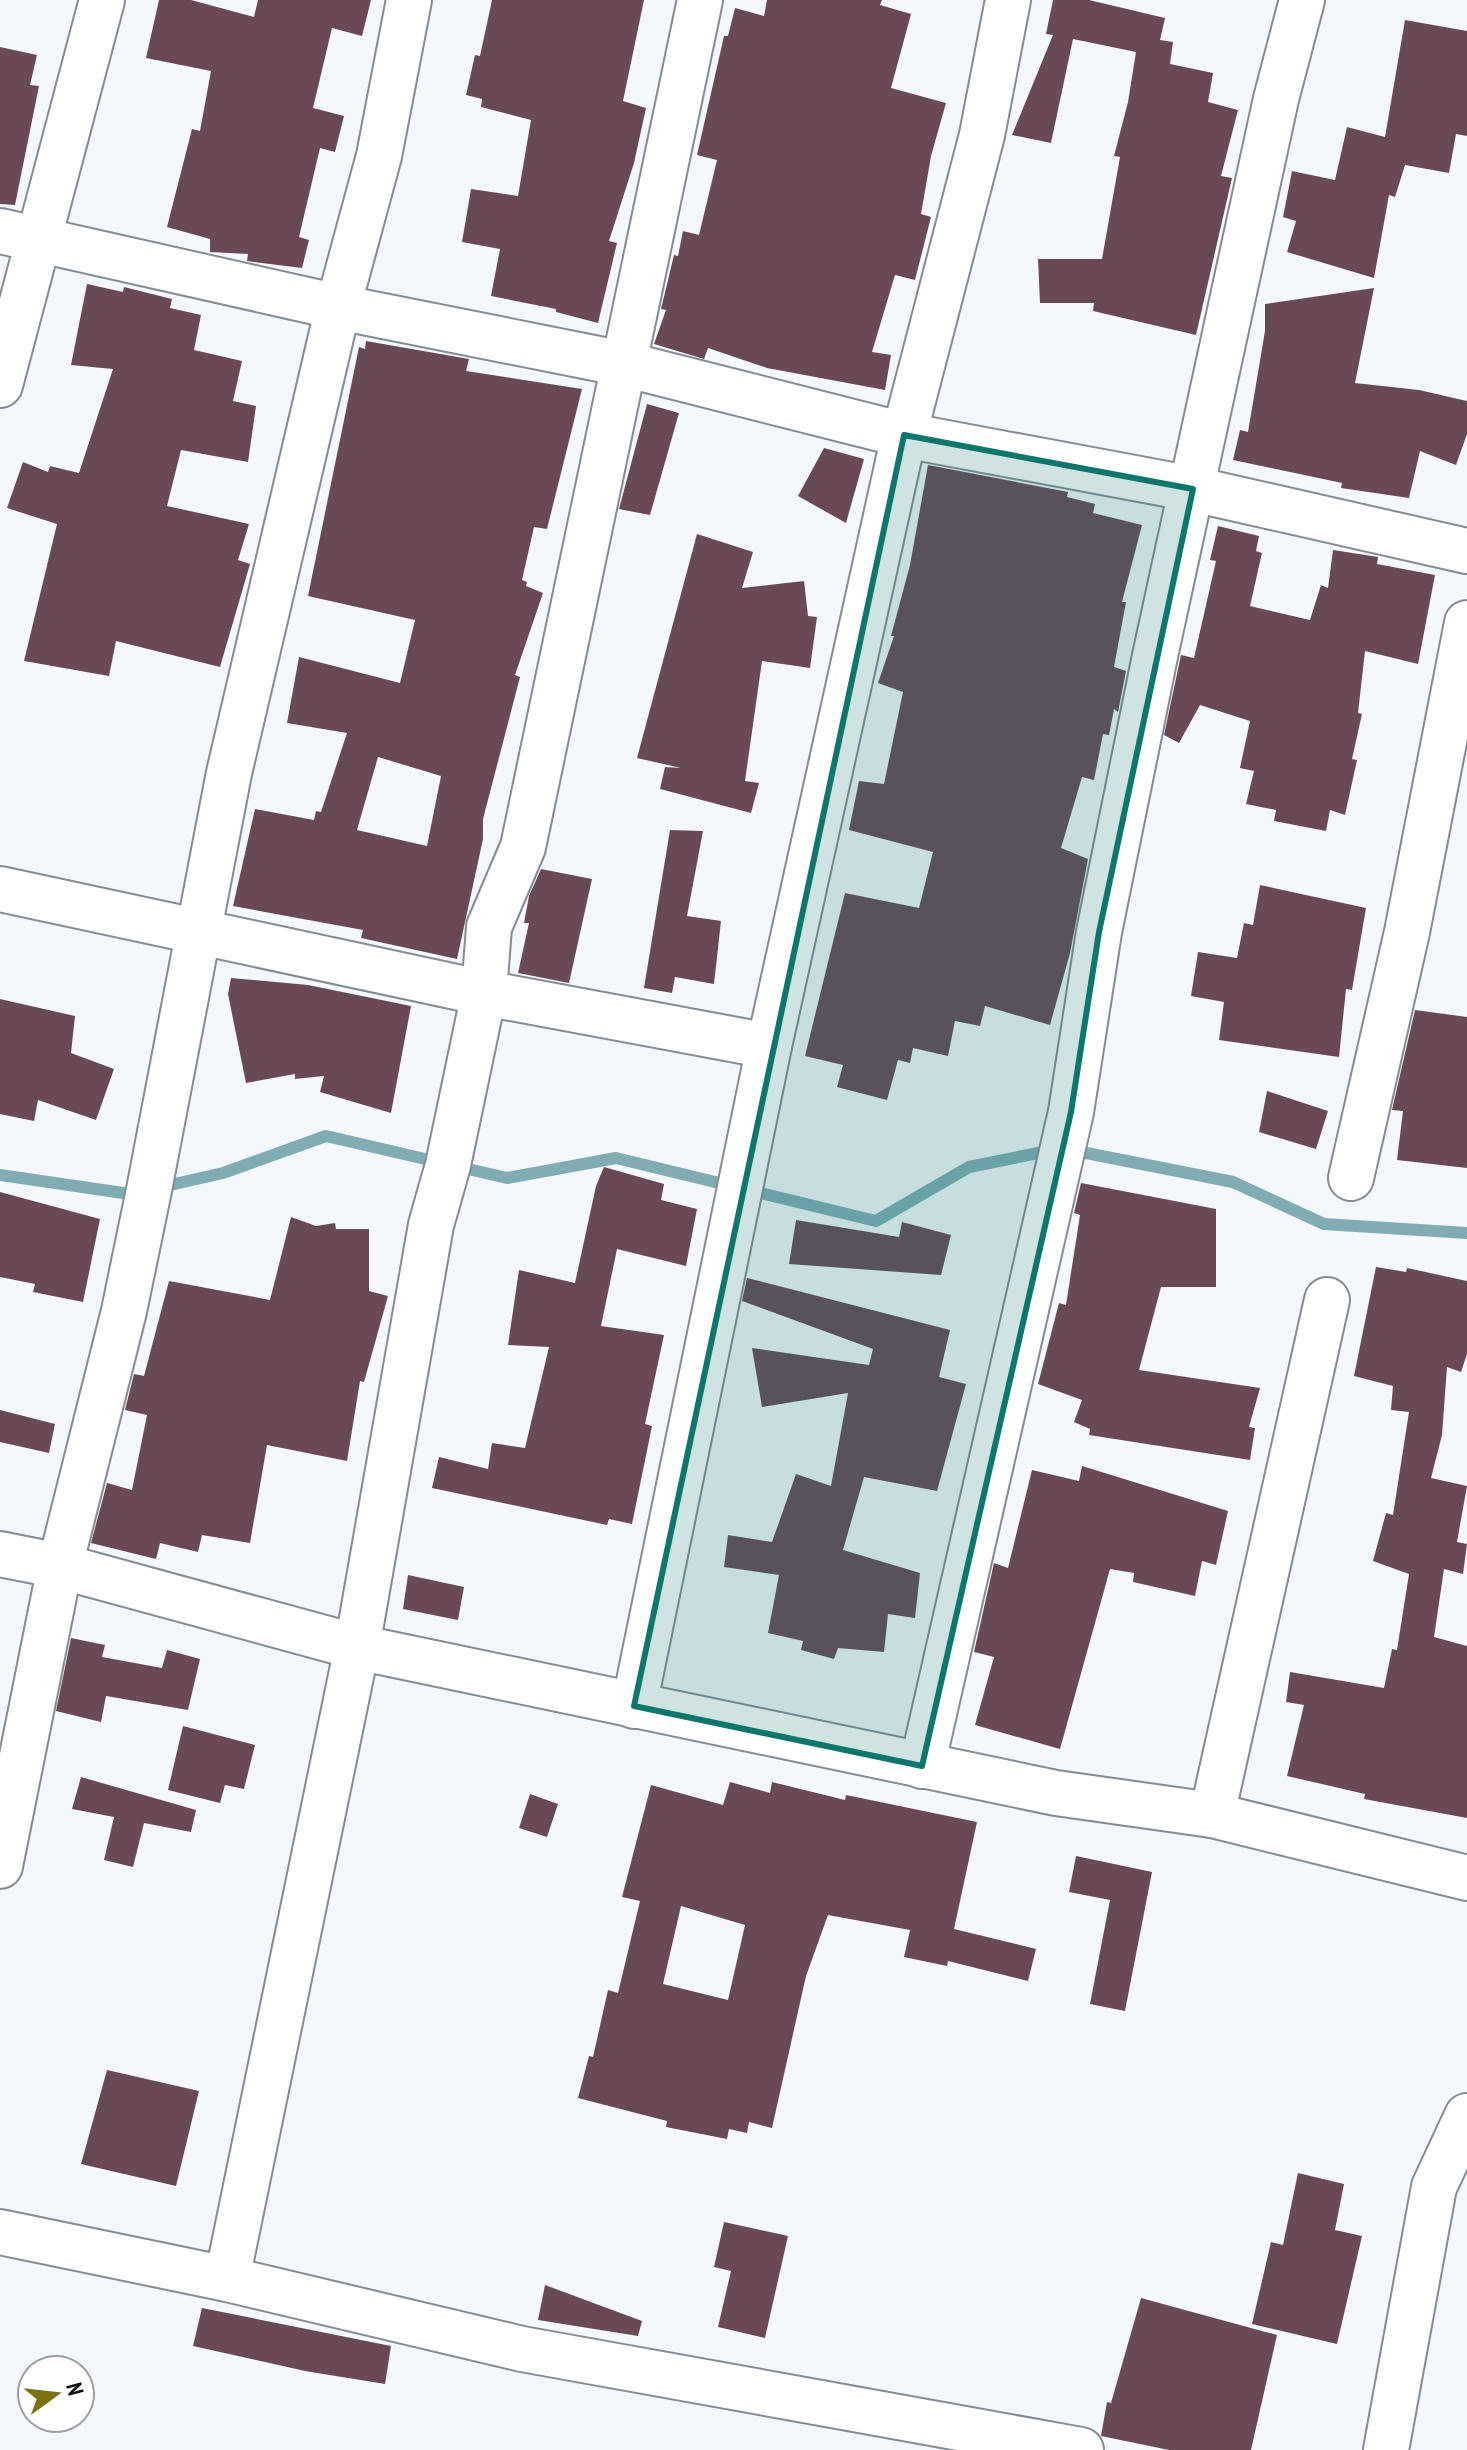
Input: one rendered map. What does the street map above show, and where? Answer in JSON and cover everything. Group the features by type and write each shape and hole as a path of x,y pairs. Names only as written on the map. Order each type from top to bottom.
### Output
{"street":[{"path":"0,385 19,236 102,0"},
{"path":"0,1866 60,1566 124,1311 229,773 338,307 379,156 409,0"},
{"path":"227,2279 357,1647 431,1225 448,1165 484,993 489,927 523,847 700,0"},
{"path":"634,1706 769,1046 904,435 982,135 1008,0"},
{"path":"922,1766 1071,1112 1099,932 1155,656 1276,99 1302,0"},
{"path":"19,236 338,307 624,364 904,435 1193,489 1467,551"},
{"path":"1351,1178 1407,932 1467,623"},
{"path":"0,889 198,929 484,993 769,1046"},
{"path":"1212,1815 1327,1300"},
{"path":"0,1554 60,1566 357,1647 1056,1793 1212,1815 1467,1878"},
{"path":"1386,2450 1434,2187 1467,2116"},
{"path":"0,2232 227,2279 522,2349 1081,2450"}],"highlighted area":[{"path":"904,435 1193,489 1099,932 1071,1112 922,1766 634,1706"}],"building":[{"path":"159,0 191,0 254,17 258,0 371,0 362,36 332,28 313,108 344,116 335,152 320,148 299,237 309,240 302,268 247,261 248,254 210,252 210,239 167,227 192,129 200,131 211,71 146,58"},
{"path":"492,0 644,0 623,101 646,108 634,163 609,241 617,243 598,323 556,312 556,309 491,296 500,249 462,242 471,189 518,196 531,120 481,107 482,99 466,95 475,55 480,56"},
{"path":"767,0 882,0 880,5 911,14 891,88 946,103 931,156 921,214 931,217 915,280 895,275 872,352 891,355 885,390 767,368 708,348 704,359 654,344 666,310 661,309 674,255 678,256 683,231 699,235 717,160 697,155 724,36 728,36 735,8 764,16"},
{"path":"1053,0 1089,0 1165,18 1160,40 1173,42 1170,64 1213,73 1208,102 1238,110 1221,176 1232,178 1196,335 1093,311 1094,303 1040,303 1038,259 1102,259 1120,157 1114,156 1128,102 1136,52 1073,39 1051,143 1012,135 1053,35 1046,34"},
{"path":"1405,20 1467,31 1467,136 1456,134 1449,173 1405,165 1395,197 1389,195 1374,278 1287,252 1296,221 1283,217 1292,171 1335,180 1347,127 1385,137"},
{"path":"0,47 37,55 30,85 39,86 15,205 0,204"},
{"path":"87,284 123,292 124,287 172,299 170,308 201,315 194,350 242,361 233,401 256,406 248,462 181,450 167,506 249,524 238,560 250,564 220,667 116,641 109,676 24,661 57,524 7,508 23,462 48,472 50,466 79,473 113,369 71,365"},
{"path":"1374,288 1355,383 1419,390 1467,401 1467,434 1456,465 1420,451 1409,498 1341,488 1342,483 1233,460 1240,430 1248,432 1265,331 1265,304"},
{"path":"366,341 469,359 466,371 582,389 547,529 534,527 522,580 527,582 526,586 543,593 515,675 520,677 483,819 483,839 457,959 361,938 363,930 233,906 255,809 314,820 316,811 321,812 347,733 287,723 299,657 400,683 415,620 308,596 359,347 365,349","holes":["378,757 441,776 427,846 357,830"]},
{"path":"647,404 679,413 650,515 619,509"},
{"path":"824,448 864,459 846,523 798,496"},
{"path":"928,465 1068,492 1067,497 1095,504 1093,513 1142,525 1122,602 1126,602 1114,667 1126,671 1118,712 1114,709 1109,735 1103,734 1094,780 1082,777 1061,848 1088,859 1070,953 1050,1025 985,1006 980,1026 955,1021 948,1056 913,1048 910,1063 898,1060 887,1100 837,1087 843,1065 805,1056 845,893 919,908 933,852 849,830 859,781 884,784 903,692 878,683 894,636 891,636 910,565"},
{"path":"1218,526 1259,536 1256,551 1262,553 1250,606 1310,620 1321,585 1328,588 1333,550 1378,557 1377,564 1435,575 1418,664 1365,651 1358,713 1362,714 1352,759 1357,760 1345,815 1330,810 1326,831 1274,821 1276,810 1246,804 1254,771 1240,768 1250,721 1200,705 1179,743 1164,735 1181,655 1194,658 1216,561 1210,560"},
{"path":"697,534 753,552 742,588 804,581 808,616 817,617 810,668 762,661 745,781 759,783 751,813 660,789 665,767 681,768 637,758"},
{"path":"670,830 703,831 687,916 721,921 714,984 675,977 672,993 644,988"},
{"path":"541,869 592,879 569,983 518,973 529,923 524,923 529,896"},
{"path":"1260,885 1366,908 1352,990 1346,989 1339,1057 1219,1040 1224,1002 1191,996 1198,952 1237,958 1244,923 1253,925"},
{"path":"231,978 308,985 411,1006 391,1113 320,1092 324,1076 295,1079 295,1074 246,1083 228,994"},
{"path":"0,999 75,1016 71,1053 114,1069 96,1120 38,1100 34,1121 0,1114"},
{"path":"1415,1010 1467,1017 1467,1168 1397,1160 1403,1111 1392,1110"},
{"path":"1267,1091 1328,1111 1316,1149 1259,1132"},
{"path":"604,1167 664,1184 661,1200 697,1209 686,1266 617,1249 601,1326 664,1335 645,1424 652,1426 632,1524 609,1519 607,1525 432,1488 439,1457 488,1469 492,1443 525,1448 549,1347 508,1345 519,1270 575,1283 596,1186"},
{"path":"1081,1183 1216,1209 1216,1287 1161,1287 1139,1370 1260,1388 1249,1427 1255,1428 1250,1460 1089,1435 1090,1429 1074,1422 1082,1400 1038,1384 1059,1303 1066,1305 1080,1215 1074,1213"},
{"path":"0,1192 100,1219 83,1302 33,1292 35,1284 0,1277"},
{"path":"291,1217 316,1226 335,1223 336,1229 369,1229 369,1291 388,1296 364,1382 360,1381 347,1461 267,1445 250,1543 202,1535 198,1552 160,1543 156,1559 91,1543 107,1483 132,1490 147,1415 125,1410 134,1374 144,1376 169,1281 270,1300"},
{"path":"796,1220 899,1237 902,1222 951,1235 941,1275 789,1264"},
{"path":"1376,1267 1406,1272 1407,1268 1467,1281 1467,1354 1461,1372 1447,1367 1442,1435 1431,1478 1467,1486 1457,1542 1467,1544 1463,1574 1444,1569 1434,1637 1467,1646 1467,1818 1364,1799 1365,1794 1287,1776 1304,1705 1286,1702 1290,1672 1384,1688 1392,1649 1397,1650 1409,1574 1373,1561 1386,1513 1393,1515 1409,1412 1391,1410 1393,1386 1354,1376"},
{"path":"747,1278 950,1330 939,1377 966,1384 937,1491 864,1477 843,1550 920,1573 915,1618 888,1614 884,1652 838,1648 834,1659 801,1650 803,1641 768,1633 779,1575 724,1567 728,1535 772,1542 796,1474 831,1486 848,1393 762,1407 752,1348 869,1365 873,1349 742,1301"},
{"path":"0,1410 55,1424 49,1453 0,1442"},
{"path":"1082,1466 1228,1511 1216,1565 1202,1561 1195,1596 1133,1582 1134,1573 1110,1569 1060,1749 975,1725 994,1657 974,1652 994,1563 1008,1568 1032,1470 1079,1481"},
{"path":"408,1575 464,1587 458,1620 403,1609"},
{"path":"71,1638 105,1645 102,1657 162,1668 167,1650 200,1659 188,1710 106,1696 101,1722 56,1711"},
{"path":"183,1726 255,1745 244,1789 225,1785 220,1803 168,1790"},
{"path":"81,1777 196,1810 191,1832 144,1823 133,1867 104,1860 114,1817 72,1809"},
{"path":"730,1782 770,1793 772,1782 845,1800 846,1795 977,1822 954,1929 1036,1949 1028,1981 948,1961 947,1966 904,1957 910,1930 828,1915 806,1976 772,2128 749,2122 747,2133 729,2129 727,2139 666,2127 667,2121 578,2098 589,2056 593,2057 608,1990 618,1993 640,1901 622,1897 651,1785 723,1805","holes":["681,1906 745,1925 728,2000 663,1984"]},
{"path":"530,1794 558,1804 547,1837 519,1828"},
{"path":"1076,1856 1152,1872 1125,2011 1090,2004 1110,1900 1069,1892"},
{"path":"107,2070 199,2091 176,2186 81,2164"},
{"path":"1298,2173 1344,2184 1335,2230 1362,2236 1337,2344 1252,2324 1271,2242 1283,2245"},
{"path":"724,2222 788,2236 765,2338 718,2327 731,2271 714,2267"},
{"path":"545,2285 642,2321 638,2336 538,2320"},
{"path":"1141,2298 1277,2335 1251,2450 1169,2450 1101,2436 1107,2402 1111,2403"},
{"path":"202,2308 391,2346 385,2384 305,2371 193,2346"}],"waterway":[{"path":"157,1188 223,1173 326,1136 507,1178 616,1158 876,1221 969,1167 1053,1150"},
{"path":"1071,1150 1233,1182 1324,1224 1467,1233"},
{"path":"0,1175 130,1194 139,1192"}]}
